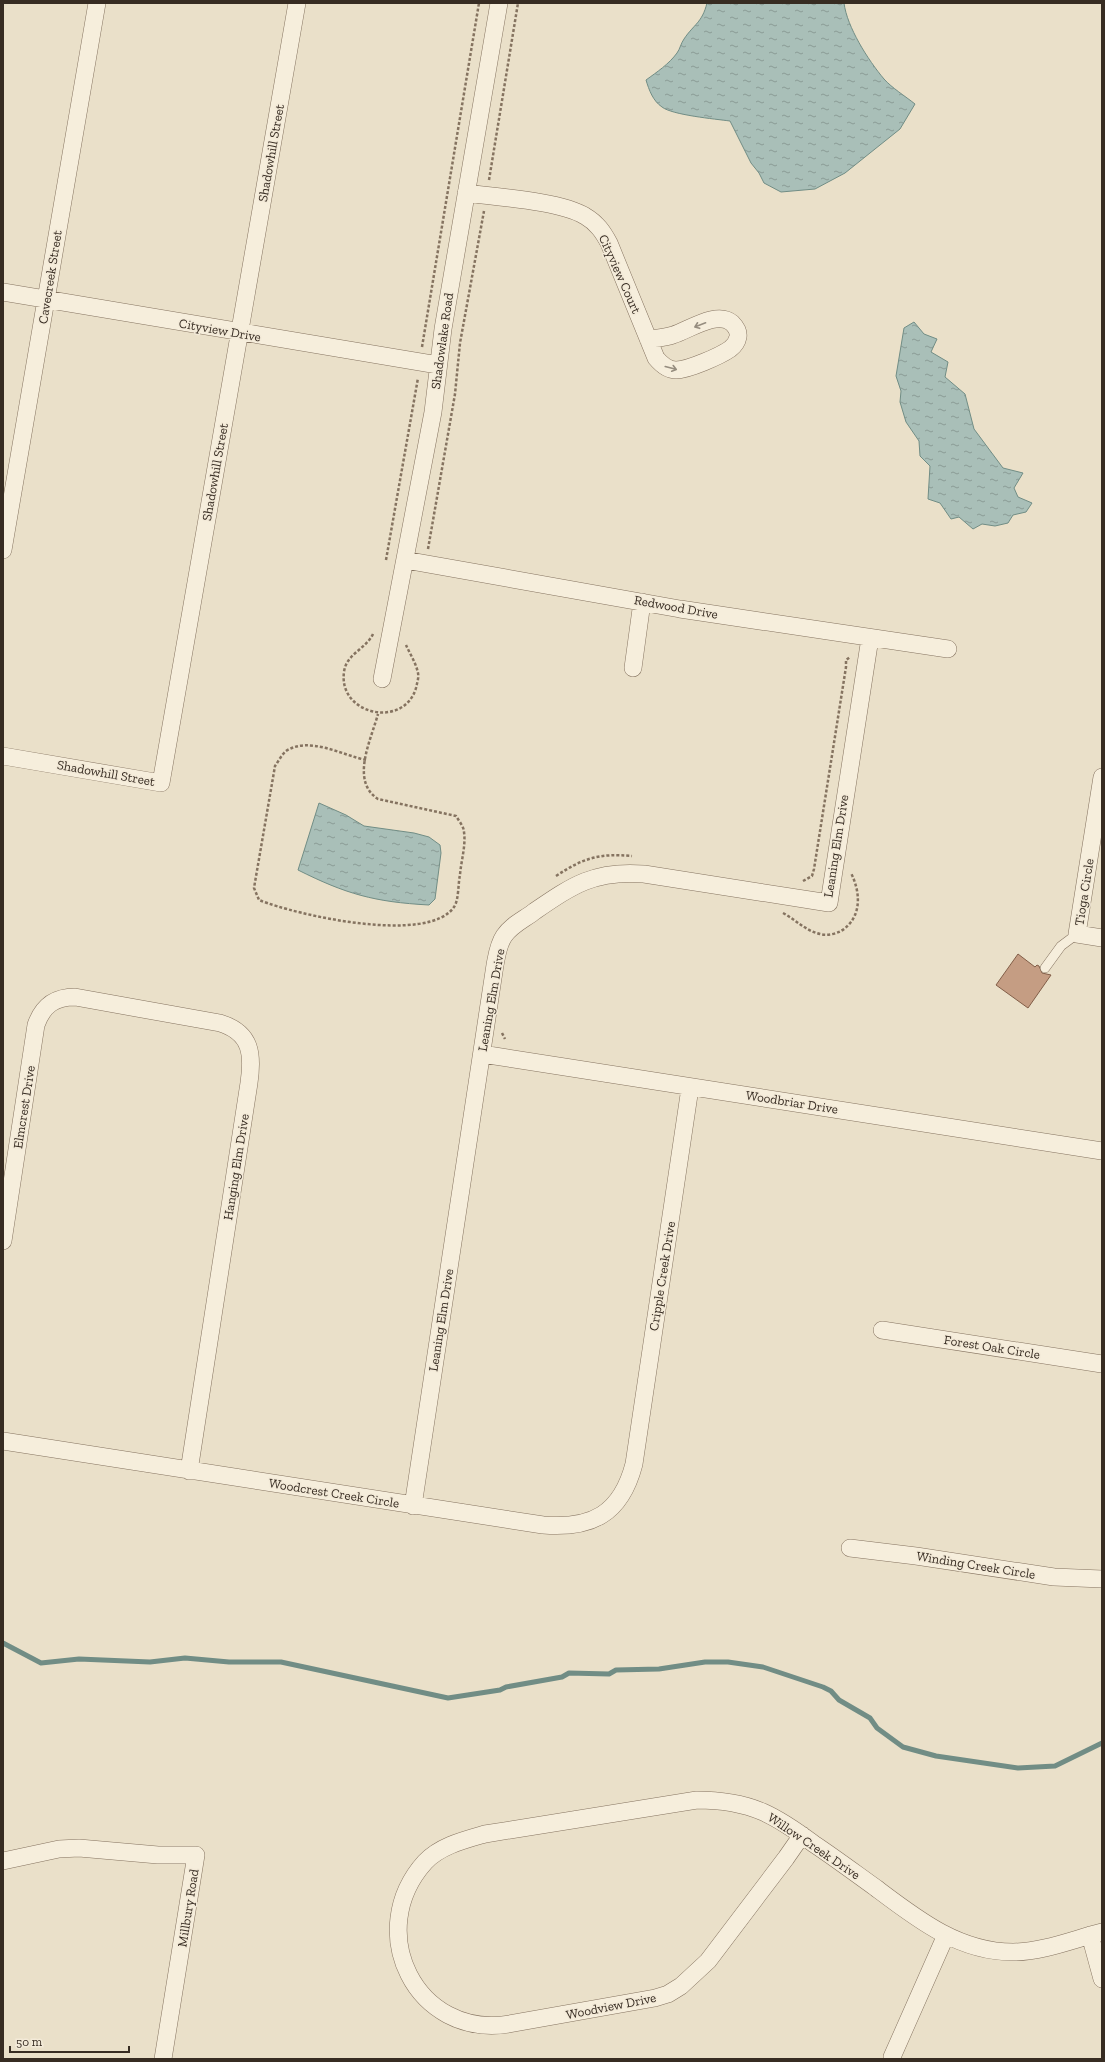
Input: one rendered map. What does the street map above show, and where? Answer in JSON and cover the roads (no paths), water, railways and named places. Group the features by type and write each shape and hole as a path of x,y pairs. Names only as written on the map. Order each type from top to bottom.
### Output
{"street":[{"name":"Cavecreek Street","path":"3,550 97,3"},
{"name":"Shadowhill Street","path":"3,756 162,783 297,3"},
{"name":"Shadowlake Road","path":"382,679 433,412 438,365 466,193 500,3"},
{"name":"Cityview Court","path":"466,193 570,209 592,221 600,228 609,243 648,339 656,358 666,368 675,370 683,369 725,352 733,347 738,334 736,327 731,322 724,318 716,318 674,335 648,339"},
{"name":"Cityview Drive","path":"3,292 239,333 438,365"},
{"name":"Redwood Drive","path":"405,560 642,602 870,638 948,648"},
{"path":"633,668 642,602"},
{"name":"Leaning Elm Drive","path":"413,1506 498,952 504,935 568,888 600,876 626,873 829,903 870,638"},
{"name":"Tioga Circle","path":"1102,777 1077,934 1102,938"},
{"name":"Elmcrest Drive","path":"3,1241 36,1025 40,1015 54,1000 65,997 76,997"},
{"name":"Hanging Elm Drive","path":"76,997 220,1023 236,1030 249,1046 251,1068 249,1083 189,1470"},
{"name":"Woodbriar Drive","path":"482,1054 690,1088 777,1099 1102,1151"},
{"name":"Cripple Creek Drive","path":"634,1464 690,1088"},
{"name":"Forest Oak Circle","path":"882,1330 1102,1364"},
{"name":"Woodcrest Creek Circle","path":"3,1441 413,1506 566,1527 593,1521 619,1498 626,1488 634,1464"},
{"name":"Winding Creek Circle","path":"850,1548 916,1556 1054,1577 1102,1579"},
{"name":"Willow Creek Drive","path":"398,1933 405,1893 426,1861 455,1842 485,1834 697,1800 718,1800 748,1806 780,1820 922,1923 972,1946 1014,1952 1038,1949 1096,1933"},
{"name":"Woodview Drive","path":"398,1933 399,1952 404,1967 424,1997 438,2009 472,2024 495,2026 655,1998 668,1994 681,1986 708,1961 802,1835"},
{"name":"Millbury Road","path":"3,1861 59,1849 79,1848 158,1855 196,1855 163,2059"},
{"path":"1096,1933 1102,1980"},
{"path":"892,2057 946,1935"}],"lane":[{"path":"1045,968 1061,946 1077,934"}],"water":[{"path":"707,3 844,3 849,22 854,33 871,62 887,82 915,104 900,129 845,173 815,189 781,192 764,183 759,173 751,163 730,121 694,116 667,110 656,102 648,88 646,80 659,71 674,57 684,39 703,15"},
{"path":"914,322 924,334 937,339 931,352 948,362 945,377 965,394 974,429 1003,468 1023,473 1014,488 1018,497 1032,503 1026,512 1013,515 1008,523 995,526 982,524 973,529 959,517 951,519 940,503 928,499 930,466 920,456 919,441 906,422 900,402 901,391 896,376 904,328"},
{"path":"319,803 346,815 364,826 414,833 429,837 440,845 441,853 435,899 429,905 376,899 346,891 298,870"}],"waterway":[{"path":"3,1643 41,1663 79,1659 150,1662 185,1658 229,1662 281,1662 448,1698 500,1690 506,1687 562,1677 569,1673 609,1674 616,1670 659,1669 705,1662 728,1662 763,1667 823,1687 831,1691 839,1700 870,1718 877,1728 903,1747 936,1756 1018,1768 1055,1766 1102,1743"}]}
